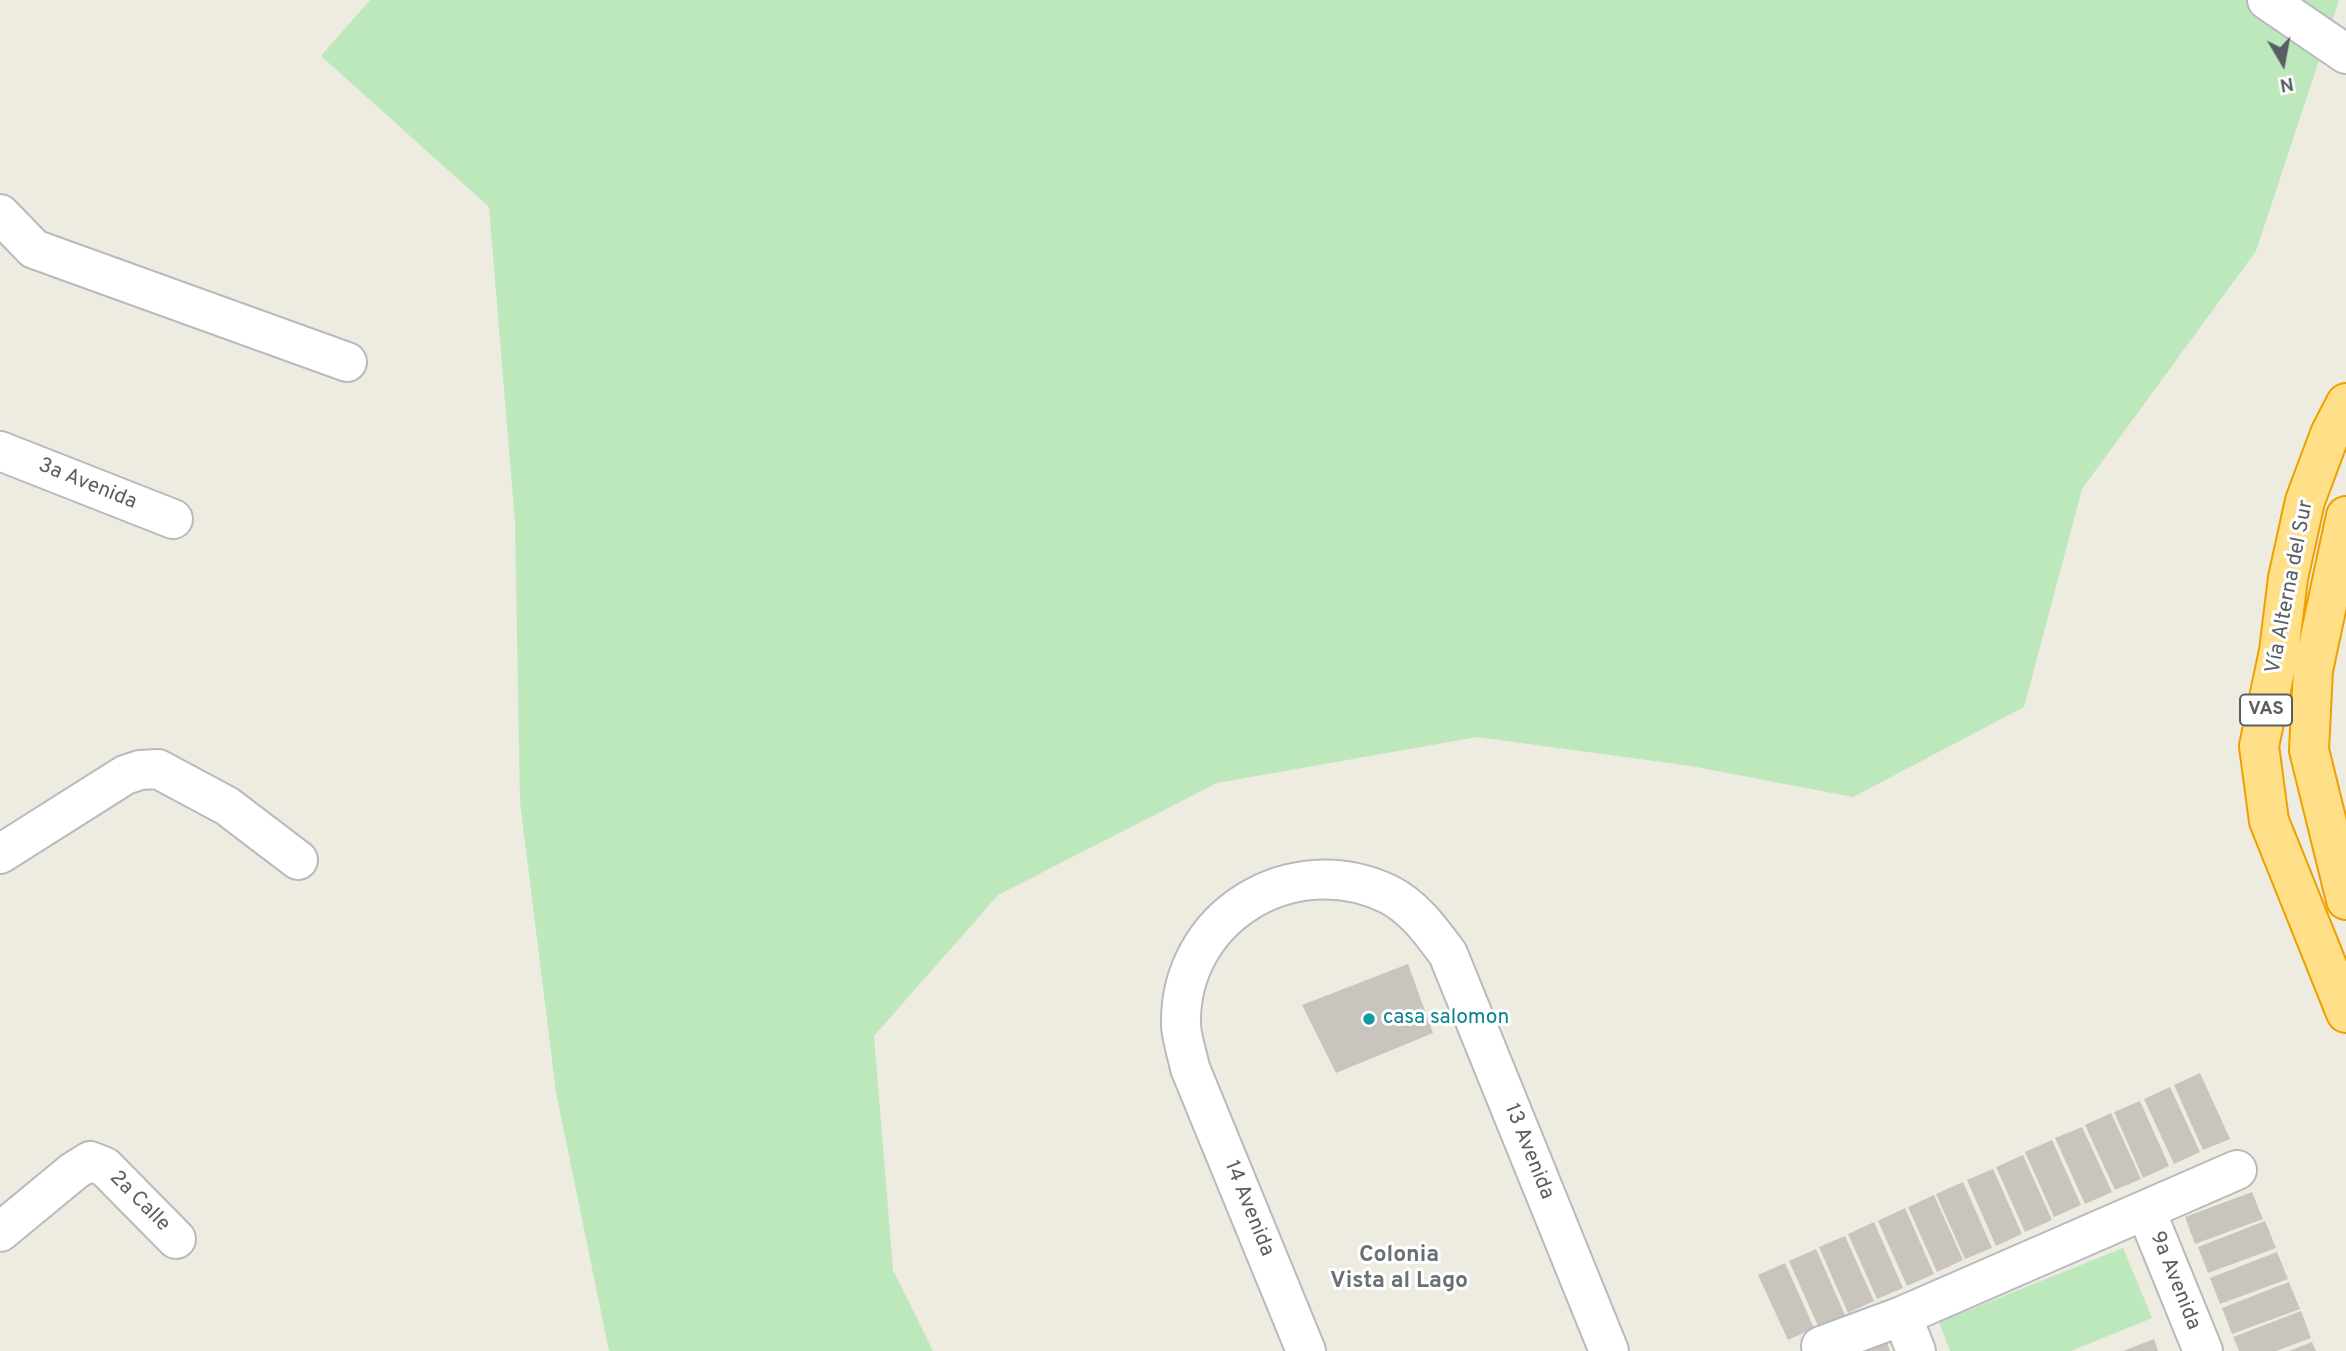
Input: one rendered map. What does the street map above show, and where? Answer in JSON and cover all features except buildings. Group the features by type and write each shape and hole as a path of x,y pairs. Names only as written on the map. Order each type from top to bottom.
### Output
{"highway":[{"name":"Vía Alterna del Sur","path":"2346,403 2330,434 2305,501 2288,578 2279,651 2259,746 2269,821 2346,1013"},
{"name":"Vía Alterna del Sur","path":"2346,516 2313,670 2309,750 2346,900"}],"street":[{"path":"2267,0 2346,54"},
{"path":"0,214 34,249 347,362"},
{"name":"3a Avenida","path":"0,451 173,519"},
{"path":"0,854 125,775 158,769 227,806 298,860"},
{"name":"13 Avenida","path":"1190,1068 1181,1026 1185,985 1202,946 1229,913 1265,890 1306,879 1349,881 1389,895 1423,920 1448,954 1609,1351"},
{"name":"14 Avenida","path":"1190,1068 1306,1351"},
{"name":"2a Calle","path":"0,1232 90,1161 105,1167 176,1240"},
{"path":"1821,1346 1902,1316 2237,1170"},
{"name":"9a Avenida","path":"2146,1210 2203,1351"},
{"path":"1902,1316 1916,1351"}],"green space":[{"path":"370,0 2339,0 2256,251 2082,489 2024,707 1853,797 1691,766 1477,737 1217,783 998,895 874,1036 893,1270 933,1351 609,1351 556,1092 520,802 515,522 489,207 321,56"},
{"path":"2123,1248 2152,1318 2071,1351 1950,1351 1939,1322"}],"place":[{"name":"casa salomon","path":"1369,1019"}],"district":[{"name":"Colonia Vista al Lago","path":"1399,1269"}]}
